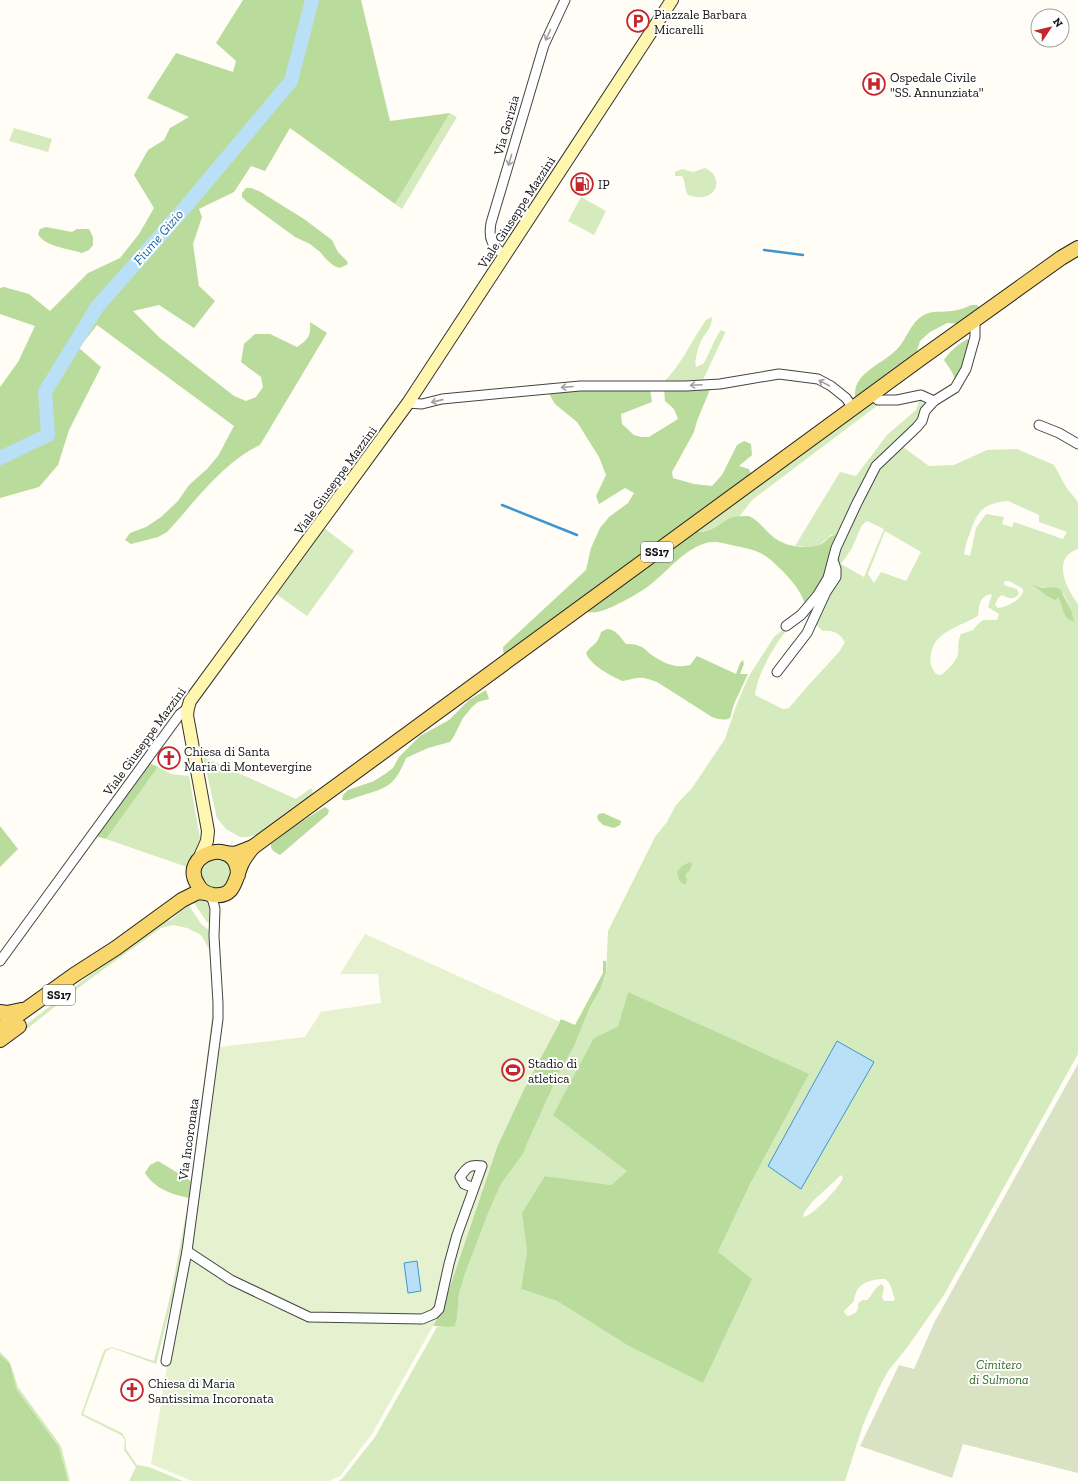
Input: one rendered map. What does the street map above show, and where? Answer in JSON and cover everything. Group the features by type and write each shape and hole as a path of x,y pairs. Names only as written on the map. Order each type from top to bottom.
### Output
{"main road":[{"name":"Viale Giuseppe Mazzini","path":"188,708 194,695 408,403 672,0"},
{"name":"SS17","path":"1061,258 1078,242"},
{"name":"SS17","path":"223,852 235,854 253,847 975,319 1061,258 1078,248"},
{"path":"188,708 190,728 208,831 214,845 230,856 235,862 237,868 238,875 235,884 226,893 218,895 208,894 197,885 194,876 195,867 207,841 208,831"},
{"name":"SS17","path":"238,875 242,863 253,847"},
{"path":"199,859 209,852 223,852"},
{"name":"SS17","path":"182,900 192,884 194,876"},
{"name":"SS17","path":"0,1028 116,948 182,900 198,892 208,894"},
{"name":"SS17","path":"0,1040 62,993 116,948"},
{"path":"0,1012 7,1013 26,1009"}],"street":[{"name":"Via Gorizia","path":"505,256 497,250 490,240 491,223 544,45 565,0"},
{"path":"786,626 801,615 817,596 828,578 836,548 876,466 917,427 922,421 925,411 934,401 955,388 966,369 975,337 975,319"},
{"path":"408,403 422,404 442,399 580,386 686,386 720,384 779,374 818,379 831,386 846,398 854,408"},
{"path":"872,394 878,400 897,400 921,395 934,401"},
{"path":"1039,425 1078,444"},
{"path":"777,672 807,632 826,592 836,577 836,569 833,561"},
{"name":"Viale Giuseppe Mazzini","path":"0,961 169,729 183,711 188,708"},
{"path":"169,729 174,726 190,728"},
{"name":"Via Incoronata","path":"215,920 226,893"},
{"name":"Via Incoronata","path":"166,1360 187,1250 218,1019 214,905 208,894"},
{"path":"187,1250 231,1280 309,1317 422,1319 434,1314 439,1309 455,1242 474,1188"}],"green space":[{"path":"243,0 361,0 390,121 450,113 395,204 290,128 265,171 251,166 234,192 199,209 202,217 193,244 199,286 215,301 194,328 159,305 133,311 160,338 234,396 246,401 256,397 263,387 261,377 241,362 244,344 255,334 270,334 297,347 308,337 310,322 327,333 260,445 233,462 221,473 167,532 158,537 131,544 125,540 130,533 146,527 161,517 178,501 189,485 207,469 218,456 234,426 97,325 79,348 101,367 69,430 58,465 39,487 0,498 0,387 18,362 35,326 0,314 0,288 4,287 29,294 50,311 88,273 120,258 139,234 154,208 134,175 148,150 164,140 170,128 189,117 147,98 176,53 233,72 236,61 216,43"},
{"path":"450,113 457,117 402,209 395,204"},
{"path":"14,128 52,139 48,152 9,141"},
{"path":"705,168 714,175 716,179 713,192 703,197 688,195 682,176 675,176 675,172 682,169 693,172"},
{"path":"246,188 259,191 304,219 332,240 338,252 348,264 340,268 334,266 310,244 295,237 246,201 242,197 242,193"},
{"path":"581,197 606,211 594,235 568,221"},
{"path":"46,227 72,232 77,229 89,229 93,237 93,245 89,250 82,253 51,244 41,238 38,234 40,229"},
{"path":"971,305 977,305 982,310 962,324 947,323 930,332 920,341 915,357 856,400 855,391 863,376 899,347 917,320 926,314 963,309"},
{"path":"712,317 710,327 701,341 698,350 696,367 704,363 721,330 725,333 702,382 662,384 681,361 700,328 706,320"},
{"path":"968,339 968,355 956,382 952,372 944,360 949,353"},
{"path":"711,387 694,432 672,472 673,478 694,484 712,486 722,475 737,445 744,441 751,444 752,455 739,466 749,469 752,477 504,659 503,647 586,570 591,548 600,528 609,517 628,503 634,493 625,488 599,504 596,496 606,475 599,457 577,422 555,404 548,392 650,388 652,402 621,414 622,424 634,435 649,437 678,419 674,409 665,401 664,388"},
{"path":"920,400 923,403 921,420 875,465 840,535 831,535 818,546 795,546 840,472 856,476 887,435 916,410"},
{"path":"869,402 882,402 752,500 739,517 727,520 705,531 693,531"},
{"path":"899,444 929,466 954,465 987,450 1017,449 1054,465 1066,487 1078,502 1078,549 1070,553 1065,559 1063,574 1069,590 1078,604 1078,1054 944,1295 906,1349 888,1371 863,1425 845,1481 338,1481 342,1479 375,1437 437,1327 455,1326 459,1294 489,1211 501,1184 523,1154 557,1076 581,1029 590,1007 600,990 606,974 608,931 655,837 667,822 676,805 692,788 725,739 736,706 749,676 774,637 801,615 833,561 876,466","holes":["1008,501 1039,515 1039,522 1067,532 1063,539 1014,522 1012,527 1002,524 1004,517 986,514 976,528 970,556 964,554 967,541 976,519 987,506","867,521 884,529 864,577 841,564 852,548 862,525","885,531 921,552 906,581 881,572 874,583 868,574","1004,582 1011,582 1023,589 1023,593 1018,599 1006,606 998,608 995,605 998,598 1002,595 1011,598 1017,596 1019,594 1017,589 1004,585","1035,586 1047,588 1055,587 1064,595 1071,610 1065,615 1058,598 1051,598","986,595 992,595 988,607 999,614 997,620 983,620 973,630 961,634 956,660 941,675 936,674 930,662 933,646 937,640 950,630 978,616 980,603","805,615 823,631 836,633 841,636 845,642 839,652 789,708 783,709 755,695 763,668 779,641 790,626","628,992 751,1182 718,1252 627,1345 557,1301 521,1289 527,1250 545,1176 611,1185 627,1171 594,1038 618,1026","841,1175 843,1178 826,1200 805,1217 803,1216 804,1212 812,1202","885,1279 890,1286 895,1299 894,1301 884,1301 882,1297 884,1288 882,1284 877,1287 867,1300 862,1300 858,1304 858,1309 856,1312 848,1316 844,1311 854,1301 859,1288 866,1283"]},
{"path":"749,516 756,520 772,536 793,546 816,546 820,545 832,536 840,535 826,577 806,607 800,593 792,581 768,558 751,549 713,542 698,546 690,551 676,561 650,585 625,600 608,609 593,612 584,611 693,531 704,532 733,517"},
{"path":"324,528 354,551 307,616 276,594"},
{"path":"1033,585 1043,588 1055,587 1060,589 1071,610 1074,621 1067,618 1058,598 1055,600 1047,596"},
{"path":"607,629 616,632 626,644 640,646 658,659 668,664 679,666 690,665 697,656 736,674 740,663 743,660 744,664 740,674 748,674 734,704 730,718 723,720 712,717 657,682 646,678 636,678 622,681 601,670 588,658 586,653 596,642 601,632"},
{"path":"486,690 489,699 478,702 472,707 463,718 450,742 428,748 406,758 402,768 393,781 382,789 350,800 342,800 343,795 348,790 374,781 393,768 399,757 420,736 449,720 469,700"},
{"path":"203,757 296,799 311,788 314,796 265,833 249,837 240,837 226,829 217,818"},
{"path":"149,763 158,767 106,839 96,836"},
{"path":"158,767 171,774 189,776 200,844 187,867 106,839"},
{"path":"325,807 329,810 328,814 280,855 272,849 271,844 299,823"},
{"path":"603,813 621,821 620,825 614,828 603,825 598,820 597,816"},
{"path":"0,826 18,849 0,867"},
{"path":"223,857 231,865 232,882 218,891 203,885 199,869 206,859"},
{"path":"690,862 692,864 690,870 685,875 687,880 686,884 683,884 679,880 677,872 682,866"},
{"path":"205,899 209,904 211,910 210,924 192,900"},
{"path":"188,904 201,924 209,930 214,985 209,949 201,935 187,928 173,925 161,928 86,982 0,1049 0,1045 158,922 171,920"},
{"path":"365,934 560,1022 523,1091 497,1147 442,1310 372,1434 340,1476 329,1481 192,1481 151,1464 220,1047 305,1037 321,1012 381,1003 378,974 340,974"},
{"path":"603,961 606,961 606,973 600,990 590,1007 574,1046 557,1076 523,1154 501,1184 489,1211 459,1294 455,1326 433,1326 442,1310 497,1147 523,1091 561,1019 575,1025 603,973"},
{"path":"214,985 214,1018 182,1260 156,1364 112,1348 106,1351 83,1414 122,1433 126,1440 126,1449 137,1465 149,1467 183,1481 129,1481 136,1467 124,1450 125,1440 121,1435 81,1415 104,1350 112,1347 154,1361 172,1289 189,1198 212,1017"},
{"path":"628,992 809,1074 751,1182 718,1252 752,1279 703,1383 627,1345 557,1301 521,1289 527,1250 522,1213 545,1176 611,1185 627,1171 553,1115 594,1038 618,1026"},
{"name":"Cimitero di Sulmona","path":"1078,1064 1078,1473 963,1444 952,1478 860,1446 899,1365 914,1369 934,1323"},
{"path":"158,1161 191,1181 189,1198 164,1190 149,1179 145,1173 150,1165"},
{"path":"0,1352 10,1362 18,1387 61,1446 70,1481 68,1481 59,1447 17,1390 10,1364 0,1354"},
{"path":"0,1354 10,1364 17,1390 59,1447 68,1481 0,1481"}],"water":[{"path":"837,1041 874,1062 801,1189 768,1166"},
{"path":"417,1261 421,1291 408,1293 404,1263"}],"waterway":[{"name":"Fiume Gizio","path":"0,458 48,435 45,392 97,307 182,211 291,81 312,0"},
{"path":"764,250 803,255"},
{"path":"502,505 577,535"}],"place":[{"name":"Piazzale Barbara Micarelli","path":"638,21"},
{"name":"Ospedale Civile \"SS. Annunziata\"","path":"874,84"},
{"name":"IP","path":"582,184"},
{"name":"Chiesa di Santa Maria di Montevergine","path":"169,758"},
{"name":"Stadio di atletica","path":"513,1070"},
{"name":"Chiesa di Maria Santissima Incoronata","path":"132,1390"}]}
